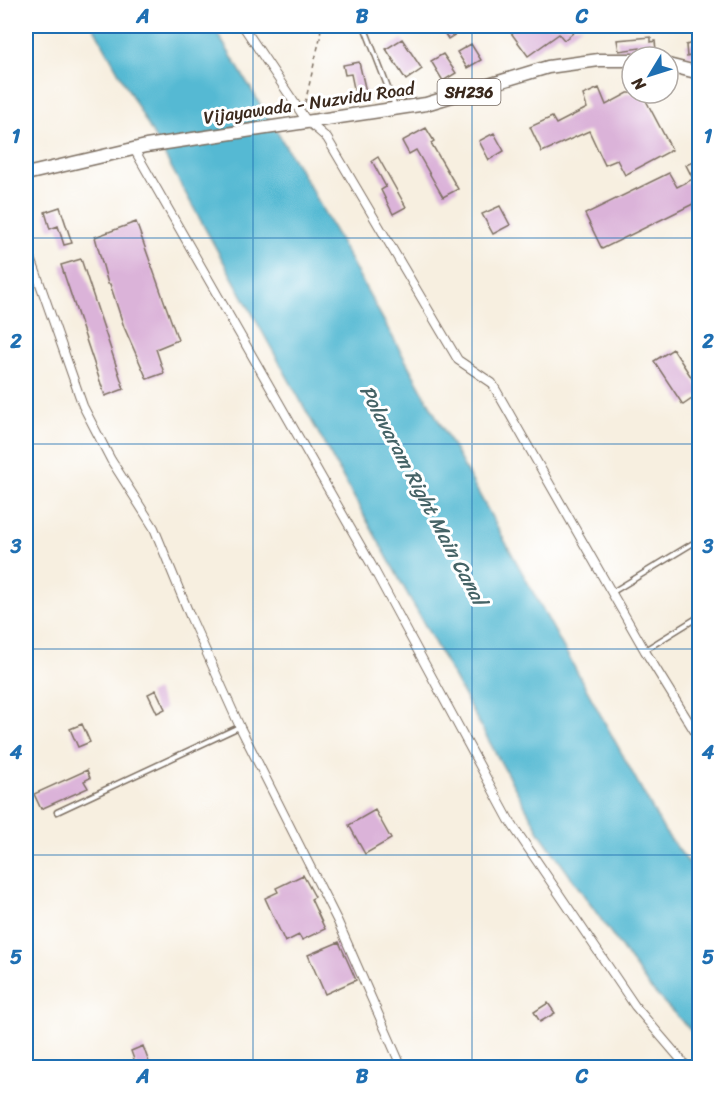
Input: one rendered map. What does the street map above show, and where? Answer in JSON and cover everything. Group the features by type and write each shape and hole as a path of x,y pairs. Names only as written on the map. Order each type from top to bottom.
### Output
{"main road":[{"name":"Vijayawada - Nuzvidu Road","path":"26,174 140,147 303,116 397,110 453,97 548,68 599,60 620,60"},
{"path":"680,68 699,74"}],"street":[{"path":"243,26 303,116 327,138 458,360 492,383 611,593 699,740"},
{"path":"140,147 371,564 508,820 635,1006 688,1068"},
{"path":"26,244 83,406 101,442 154,528 240,727 338,922 402,1068"}],"lane":[{"path":"364,26 397,110"},
{"path":"611,593 699,538"},
{"path":"645,651 699,616"},
{"path":"57,812 240,727"}],"path":[{"path":"303,116 321,26"}],"water":[{"name":"Polavaram Right Main Canal","path":"93,26 213,26 309,185 665,832 699,876 699,1039 650,988 541,835"}],"building":[{"path":"440,26 469,26 448,39"},
{"path":"506,26 582,26 564,40 559,34 528,56"},
{"path":"651,37 651,42 655,41 655,45 620,45 619,51 617,40"},
{"path":"402,39 422,69 406,80 386,49"},
{"path":"695,42 698,53 687,57 686,45"},
{"path":"471,44 481,60 467,68 457,52"},
{"path":"443,54 456,73 443,81 431,61"},
{"path":"359,62 367,96 356,98 351,74 345,75 343,65"},
{"path":"599,88 606,105 620,97 620,105 648,105 672,150 625,175 617,160 605,165 589,131 542,152 530,127 552,117 556,124 587,108 583,95"},
{"path":"426,128 434,141 431,143 458,189 443,197 416,150 409,154 402,141"},
{"path":"494,133 504,151 489,160 479,141"},
{"path":"378,157 406,207 393,214 381,190 386,187 372,161"},
{"path":"699,159 699,201 602,249 585,214 669,173 677,187 693,179 686,165"},
{"path":"500,206 510,225 493,234 482,214"},
{"path":"60,207 72,243 64,245 58,226 50,229 45,212"},
{"path":"136,222 178,340 156,349 164,373 147,379 124,327 110,284 108,284 95,237"},
{"path":"81,259 124,389 105,396 61,265"},
{"path":"673,349 699,389 699,394 683,405 654,361"},
{"path":"156,690 165,709 157,713 148,694"},
{"path":"82,724 90,742 78,747 70,729"},
{"path":"87,770 90,778 84,781 88,788 41,809 34,794"},
{"path":"375,810 391,839 365,854 349,825"},
{"path":"303,875 315,897 311,899 325,929 302,940 299,935 285,942 265,898 278,892 276,888"},
{"path":"339,942 356,980 325,994 308,955"},
{"path":"548,1003 555,1013 540,1022 534,1012"},
{"path":"143,1046 151,1068 137,1068 131,1051"}]}
